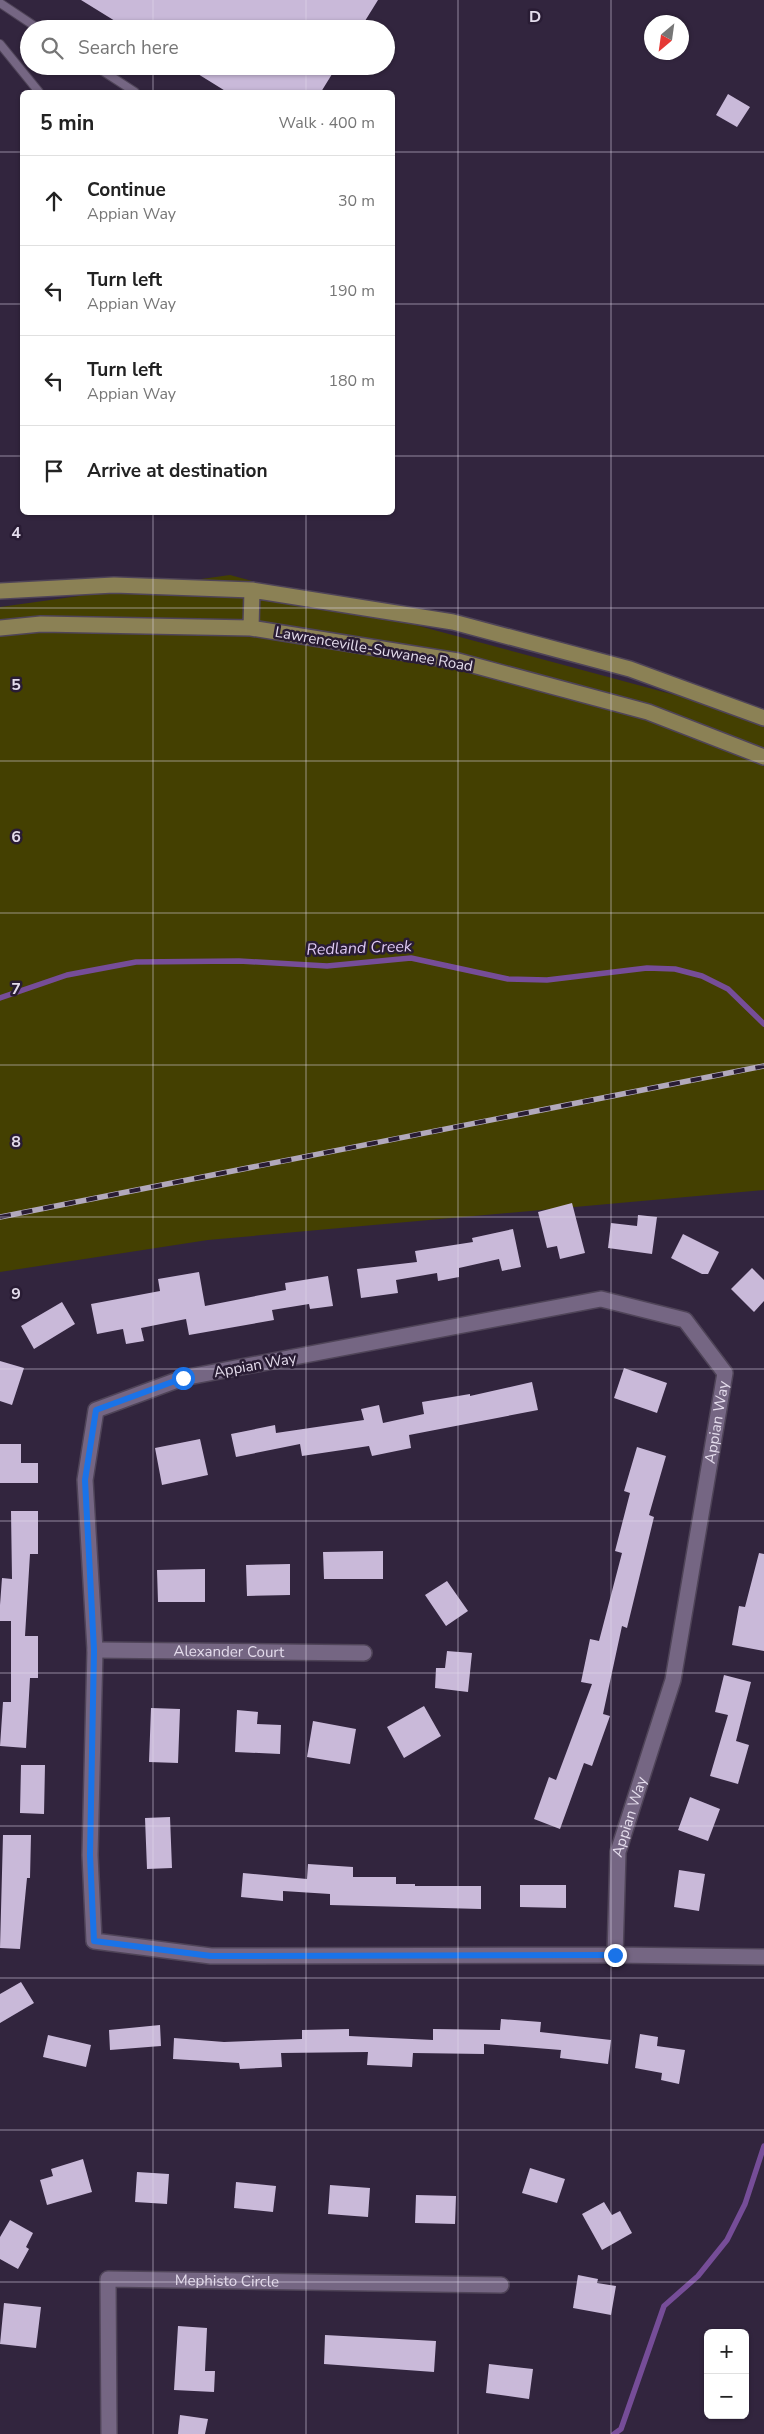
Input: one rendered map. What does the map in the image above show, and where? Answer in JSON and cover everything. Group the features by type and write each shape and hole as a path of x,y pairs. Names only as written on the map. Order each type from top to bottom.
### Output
{"main road":[{"path":"0,591 114,585 252,590 453,622 630,669 764,718"},
{"path":"251,628 252,590"},
{"name":"Lawrenceville-Suwanee Road","path":"0,628 41,624 251,628 458,661 648,712 764,757"}],"street":[{"name":"Appian Way","path":"615,1955 618,1852 673,1680 725,1373 685,1320 601,1299 183,1378 96,1410 85,1480 94,1650 90,1855 94,1941 211,1956 615,1955 764,1957"},
{"name":"Alexander Court","path":"94,1650 364,1653"},
{"name":"Mephisto Circle","path":"109,2434 108,2280 501,2285"}],"lane":[{"path":"0,3 26,20"},
{"path":"0,44 20,69"},
{"path":"25,75 37,90"},
{"path":"110,75 132,90"}],"shaded area":[{"path":"230,575 764,719 764,1190 208,1240 0,1272 0,607"}],"building":[{"path":"81,0 378,0 366,20 113,20"},
{"path":"200,75 331,75 322,90 224,90"},
{"path":"728,94 750,107 737,127 716,115"},
{"path":"572,1203 585,1253 560,1259 557,1246 547,1248 538,1212"},
{"path":"638,1215 657,1217 652,1254 608,1248 611,1223 637,1226"},
{"path":"513,1229 521,1267 502,1271 499,1259 459,1268 459,1277 438,1281 437,1273 396,1280 398,1293 361,1298 357,1269 417,1262 415,1251 473,1242 472,1238"},
{"path":"683,1234 719,1252 708,1274 702,1274 671,1258"},
{"path":"752,1268 764,1280 764,1301 754,1312 731,1289"},
{"path":"199,1272 205,1306 286,1290 285,1283 328,1276 333,1306 310,1309 309,1304 272,1310 274,1320 189,1335 186,1319 141,1328 144,1341 126,1344 123,1329 97,1334 91,1304 160,1291 158,1279"},
{"path":"62,1302 75,1324 34,1349 21,1326"},
{"path":"0,1361 24,1368 12,1405 0,1401"},
{"path":"624,1368 667,1383 657,1413 614,1398"},
{"path":"532,1382 538,1410 409,1435 411,1448 372,1456 369,1446 302,1456 300,1444 236,1457 231,1434 275,1425 276,1433 364,1420 361,1409 379,1405 383,1423 424,1414 422,1402 470,1394 470,1396"},
{"path":"200,1439 208,1475 162,1485 155,1448"},
{"path":"0,1444 21,1444 21,1463 38,1463 38,1483 0,1483"},
{"path":"637,1447 666,1456 649,1515 654,1517 627,1628 622,1626 603,1714 610,1716 592,1766 584,1763 560,1829 534,1819 549,1777 556,1780 592,1684 581,1682 590,1639 599,1641 622,1553 615,1551 630,1493 624,1491"},
{"path":"11,1511 38,1511 38,1554 30,1554 25,1636 38,1636 38,1678 30,1678 26,1748 0,1746 3,1702 11,1702 11,1621 0,1621 0,1605 2,1578 12,1579"},
{"path":"383,1551 383,1579 324,1579 323,1552"},
{"path":"759,1553 764,1554 764,1651 732,1645 739,1606 745,1607"},
{"path":"290,1564 290,1595 247,1596 246,1565"},
{"path":"205,1569 205,1602 158,1602 157,1570"},
{"path":"447,1581 468,1611 446,1626 425,1595"},
{"path":"447,1651 472,1653 468,1692 435,1688 436,1668 445,1668"},
{"path":"724,1675 751,1682 736,1741 749,1745 738,1784 710,1776 728,1715 715,1712"},
{"path":"424,1706 441,1736 404,1758 387,1727"},
{"path":"151,1708 180,1709 178,1763 149,1762"},
{"path":"237,1710 258,1712 257,1724 281,1725 280,1754 235,1752"},
{"path":"313,1721 356,1729 350,1764 307,1757"},
{"path":"21,1765 45,1765 44,1814 20,1813"},
{"path":"690,1797 720,1809 708,1841 678,1830"},
{"path":"170,1817 172,1868 147,1869 145,1818"},
{"path":"3,1835 31,1835 30,1878 27,1878 20,1949 0,1948"},
{"path":"308,1864 353,1867 353,1877 396,1877 396,1884 415,1884 415,1886 481,1886 481,1909 330,1905 330,1894 283,1891 283,1901 241,1897 243,1873 307,1879"},
{"path":"679,1870 705,1874 699,1911 674,1907"},
{"path":"520,1885 566,1885 566,1908 520,1907"},
{"path":"21,1982 34,2003 0,2023 0,1994"},
{"path":"501,2019 541,2022 540,2032 611,2040 608,2064 560,2058 561,2050 484,2044 484,2054 413,2053 412,2067 367,2065 368,2052 281,2053 282,2067 240,2069 239,2063 173,2059 174,2038 224,2042 302,2039 302,2030 349,2029 349,2036 433,2040 433,2029 500,2030"},
{"path":"160,2025 161,2046 110,2050 109,2030"},
{"path":"640,2034 658,2037 657,2046 685,2050 679,2084 661,2080 662,2073 635,2068"},
{"path":"48,2035 91,2045 86,2067 43,2057"},
{"path":"83,2159 92,2192 47,2205 40,2180 53,2176 51,2169"},
{"path":"530,2168 565,2179 557,2203 522,2193"},
{"path":"137,2172 169,2174 167,2204 135,2202"},
{"path":"236,2182 276,2186 273,2212 234,2208"},
{"path":"330,2185 370,2188 368,2217 328,2214"},
{"path":"416,2195 456,2196 455,2224 415,2223"},
{"path":"604,2202 612,2215 620,2211 632,2233 602,2250 582,2214"},
{"path":"10,2220 33,2233 26,2247 29,2249 18,2269 0,2259 0,2237"},
{"path":"578,2275 598,2279 597,2283 616,2286 611,2315 573,2308"},
{"path":"4,2303 41,2307 36,2348 0,2344"},
{"path":"178,2326 207,2328 205,2371 215,2371 214,2392 174,2390"},
{"path":"325,2335 436,2341 434,2372 324,2364"},
{"path":"489,2364 533,2369 529,2399 486,2393"},
{"path":"180,2415 208,2419 205,2434 178,2434"}],"waterway":[{"name":"Redland Creek","path":"0,998 67,975 136,962 239,961 327,966 411,958 508,979 547,980 647,968 675,969 702,976 728,989 764,1024"},
{"path":"614,2434 621,2429 664,2306 698,2276 727,2240 745,2204 764,2146"}],"railway":[{"path":"0,1217 764,1066"}],"route":[{"path":"183,1378 96,1410 85,1480 94,1650 90,1855 94,1941 211,1956 615,1955"}]}
